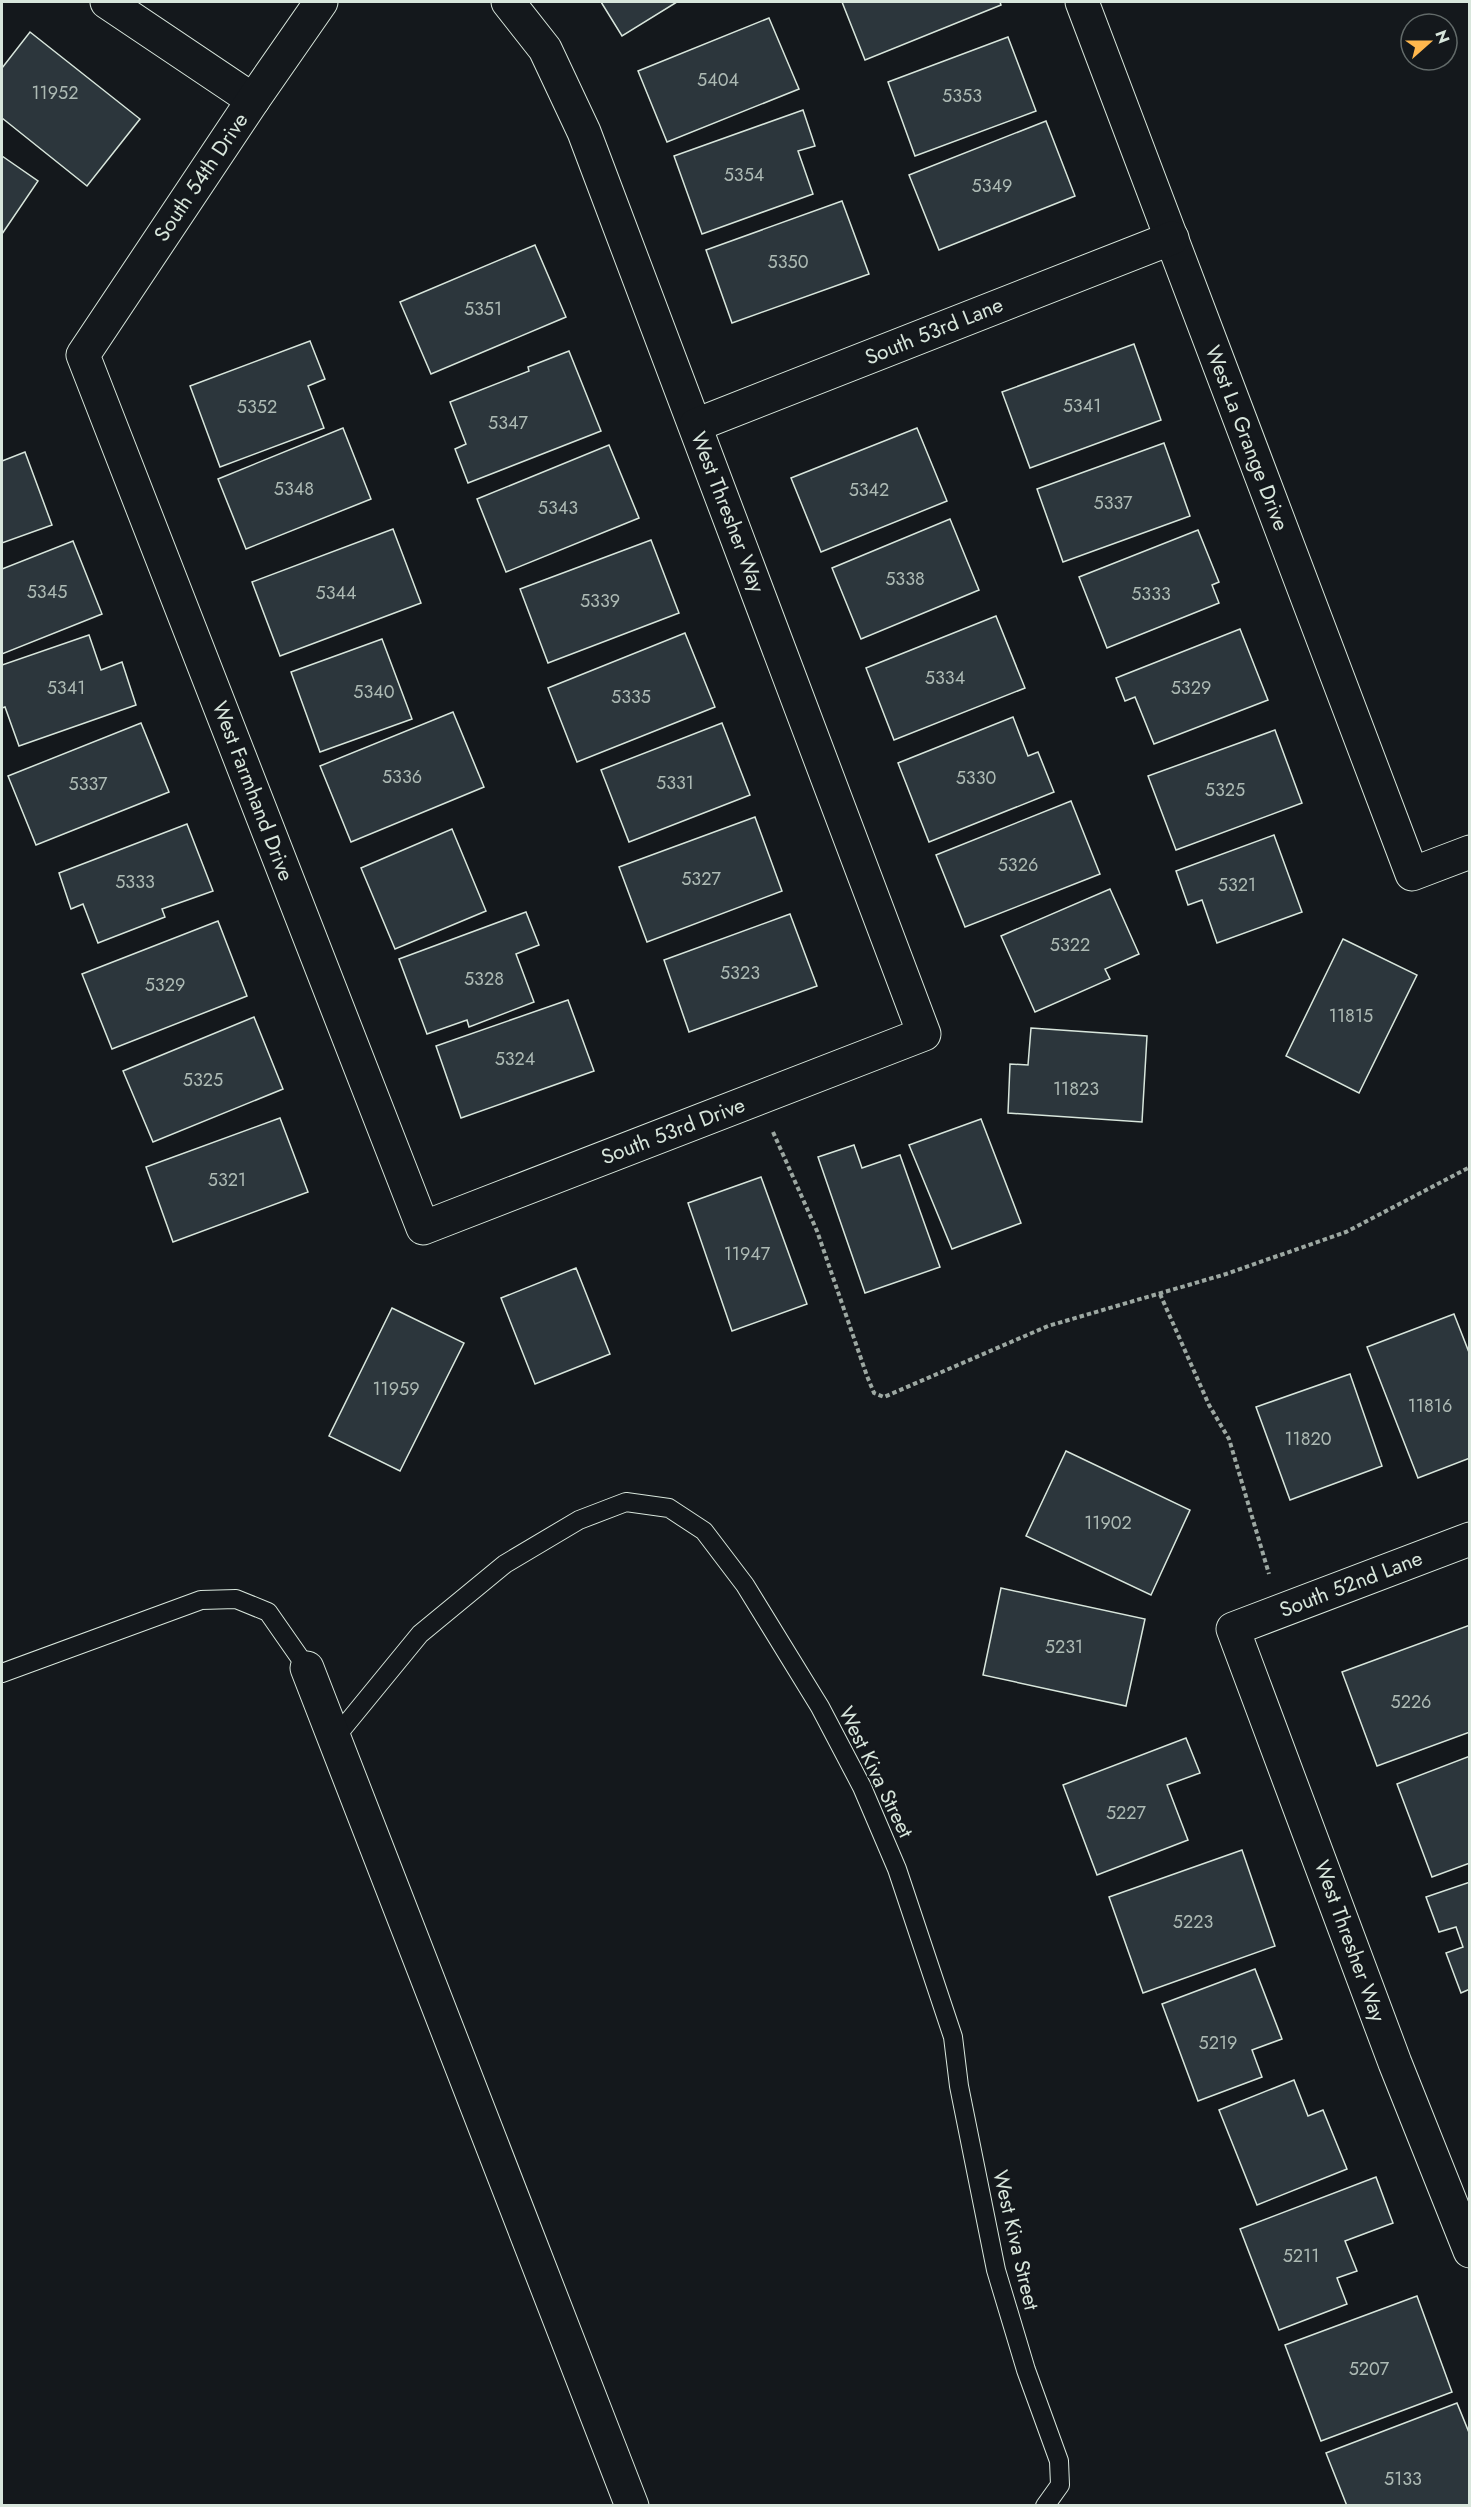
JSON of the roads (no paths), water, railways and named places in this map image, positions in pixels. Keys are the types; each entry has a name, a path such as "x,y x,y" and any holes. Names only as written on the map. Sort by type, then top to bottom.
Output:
{"street":[{"path":"107,2 253,100"},
{"name":"South 54th Drive","path":"83,355 321,2"},
{"name":"West Thresher Way","path":"508,2 545,49 584,132 924,1034"},
{"name":"West La Grange Drive","path":"1082,2 1412,874 1470,852"},
{"name":"South 53rd Lane","path":"696,425 1172,238"},
{"name":"West Farmhand Drive","path":"83,355 423,1228"},
{"name":"South 53rd Drive","path":"423,1228 924,1034"},
{"name":"South 52nd Lane","path":"1233,1629 1470,1539"},
{"name":"West Thresher Way","path":"1233,1629 1395,2063 1470,2252"},
{"path":"307,1668 632,2505"}],"lane":[{"name":"West Kiva Street","path":"334,1739 420,1634 505,1564 579,1520 626,1502 669,1508 704,1531 746,1585 820,1707 862,1787 897,1869 953,2037 959,2086 996,2270 1026,2370 1059,2461 1060,2485 1047,2505"},
{"path":"2,1673 201,1600 236,1599 268,1612 307,1668"}]}
